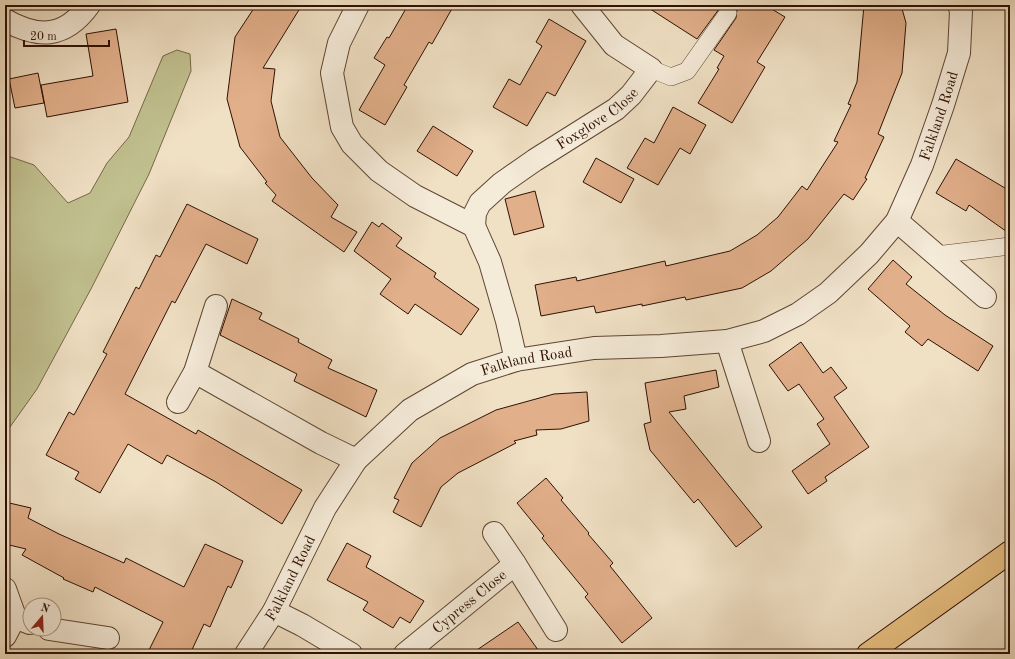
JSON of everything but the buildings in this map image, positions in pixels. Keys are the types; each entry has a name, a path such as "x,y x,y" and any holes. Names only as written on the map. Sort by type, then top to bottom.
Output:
{"highway":[{"path":"868,654 1010,552"}],"street":[{"path":"6,23 22,29 41,33 60,31 76,21 89,5"},
{"path":"358,5 339,43 332,73 342,127 352,144 379,171 415,196 474,226 490,262 507,321 516,360"},
{"name":"Foxglove Close","path":"474,226 475,213 480,202 535,160 616,109 631,95 651,69 614,45 582,5"},
{"name":"Falkland Road","path":"246,654 274,610 325,508 356,460 410,410 472,374 516,360 594,348 661,346 727,341 764,331 798,314 828,293 869,254 897,221 922,165 944,105 959,52 965,7"},
{"path":"897,221 985,297"},
{"path":"178,402 195,372 216,306"},
{"path":"727,341 759,441"},
{"path":"195,372 356,460"},
{"name":"Cypress Close","path":"494,533 556,630"},
{"name":"Cypress Close","path":"405,654 515,564"},
{"path":"5,589 17,625"},
{"path":"274,610 350,654"},
{"path":"62,631 108,638"}],"lane":[{"path":"651,69 671,78 687,72 728,13"},
{"path":"936,255 1010,246"}],"shaded area":[{"path":"177,50 190,54 191,71 149,174 92,287 37,389 5,434 5,155 34,165 68,203 90,193 107,163 129,137 163,56"}]}
